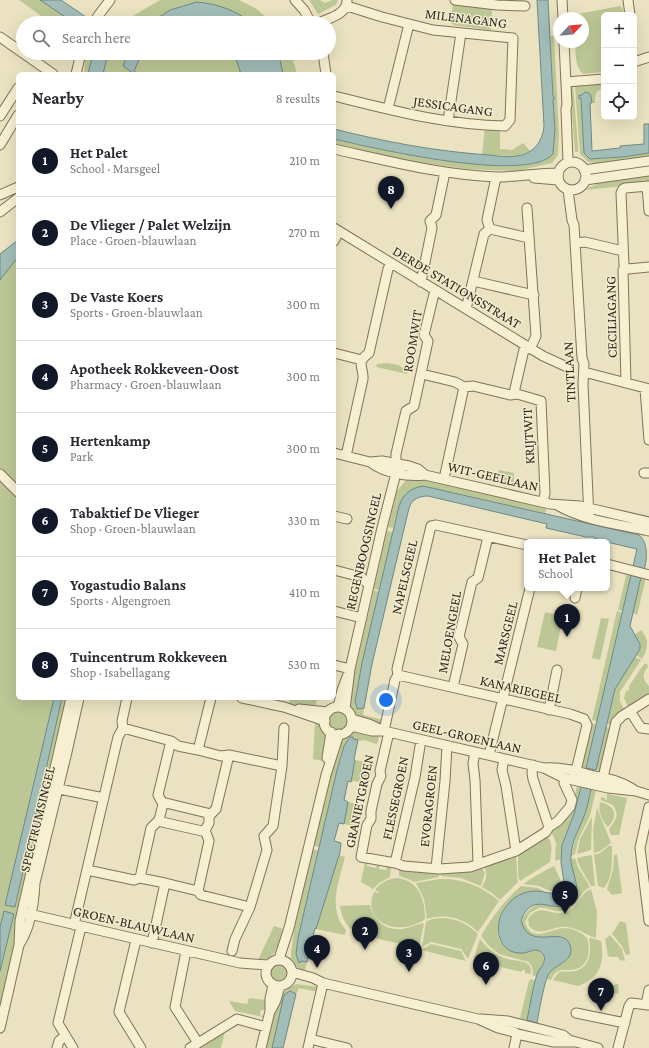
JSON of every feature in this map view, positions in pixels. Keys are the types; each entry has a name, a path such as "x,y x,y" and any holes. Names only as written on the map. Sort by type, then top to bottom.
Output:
{"street":[{"path":"295,0 307,16"},
{"path":"455,0 525,6"},
{"path":"562,0 563,12"},
{"path":"628,0 630,12"},
{"path":"98,16 108,1"},
{"path":"334,16 344,11 347,3"},
{"name":"MILENAGANG","path":"347,3 409,24 433,30 507,36 513,38"},
{"path":"388,110 409,24"},
{"path":"448,121 461,33"},
{"path":"0,37 16,48"},
{"name":"JESSICAGANG","path":"336,97 388,110 448,121 478,126 504,126 510,120 513,38"},
{"path":"564,48 571,162"},
{"path":"637,59 649,57"},
{"path":"33,60 50,72"},
{"path":"76,72 79,60"},
{"path":"324,60 326,72"},
{"path":"36,72 41,66"},
{"path":"566,82 601,79"},
{"path":"0,116 16,91"},
{"path":"0,145 16,118"},
{"path":"336,149 445,172 496,177 558,177"},
{"path":"584,170 649,161"},
{"path":"571,162 580,165 584,170 585,180 581,187 572,189 562,186 558,177 561,167 571,162"},
{"path":"585,180 649,171"},
{"path":"421,282 432,228 430,221 436,215 445,172"},
{"path":"490,229 487,220 496,177"},
{"path":"648,186 649,211"},
{"name":"CECILIAGANG","path":"626,383 623,270 625,267 622,191 625,188 648,186"},
{"path":"8,206 0,197 16,188"},
{"name":"TINTLAAN","path":"572,189 576,221 574,225 575,243 582,358 584,364 583,384 589,518"},
{"path":"0,212 16,200"},
{"name":"KRIJTWIT","path":"527,208 536,336 528,347 514,393 512,394 541,401 545,493 543,502"},
{"path":"490,229 529,238"},
{"path":"466,309 484,234 490,229"},
{"name":"DERDE STATIONSSTRAAT","path":"336,230 528,347 567,367"},
{"path":"575,243 585,242 624,251"},
{"path":"346,456 363,375 361,372 362,360 369,353 388,269 391,264"},
{"path":"625,267 628,269 649,268"},
{"path":"473,281 534,295"},
{"name":"ROOMWIT","path":"396,463 396,454 406,411 414,406 422,374 428,341 424,335 434,294 436,292"},
{"path":"336,354 362,360"},
{"path":"584,372 647,389 649,440"},
{"path":"422,374 454,382 464,387 473,386 512,394"},
{"path":"444,479 464,387"},
{"name":"WIT-GEELLAAN","path":"336,454 370,462 381,469 396,473 414,476 425,475 556,505 573,504 649,522"},
{"name":"WIT-GEELLAAN","path":"370,462 382,460 396,463 418,469 425,475"},
{"name":"REGENBOOGSINGEL","path":"342,708 382,528 396,473 396,463"},
{"path":"0,474 16,490"},
{"name":"WIT-GEELLAAN","path":"556,505 568,512 649,532"},
{"path":"336,517 347,520"},
{"name":"NAPELSGEEL","path":"386,731 395,680 398,675 397,669 431,526 436,524 524,544"},
{"name":"MELOENGEEL","path":"452,687 463,644 459,637 472,582 478,578 488,537"},
{"path":"610,565 647,574"},
{"path":"336,571 361,577 369,585"},
{"name":"MARSGEEL","path":"489,755 529,591"},
{"path":"575,598 576,591"},
{"path":"336,612 362,618"},
{"path":"336,666 350,669"},
{"path":"549,710 557,670"},
{"name":"KANARIEGEEL","path":"398,675 584,719 587,725 575,775"},
{"path":"602,782 616,722 622,716 649,699"},
{"name":"SPECTRUMSINGEL","path":"0,1028 19,945 19,936 26,913 54,788 71,700"},
{"name":"SPECTRUMSINGEL","path":"54,788 78,700"},
{"path":"73,1048 58,1023 87,870 118,737 123,728 122,721 127,700"},
{"path":"198,750 210,700"},
{"path":"251,700 286,708 325,721"},
{"path":"286,700 286,708"},
{"path":"286,708 328,712"},
{"path":"334,708 342,708 350,713 351,723 345,733 335,733 327,728 325,721 328,712 334,708"},
{"path":"630,711 641,728 649,729"},
{"name":"GEEL-GROENLAAN","path":"351,723 372,731 386,731 544,768 564,778 575,775 602,782 620,790 649,794"},
{"path":"123,728 171,741 178,746 221,756 229,755 282,766"},
{"path":"232,951 235,939 250,907 267,850 264,836 273,826 282,766 284,728"},
{"name":"GRANIETGROEN","path":"386,731 380,771 381,776 377,784 371,810 371,819 367,825 361,857 404,866 429,869 470,867 516,850 546,832 549,827 558,821 570,807 572,800 564,783"},
{"path":"282,960 289,941 289,928 335,733"},
{"name":"FLESSEGROEN","path":"395,863 422,740"},
{"path":"140,878 151,828 159,820 163,804 158,795 171,741"},
{"name":"EVORAGROEN","path":"436,868 447,746"},
{"path":"475,752 472,762 475,780 478,863"},
{"path":"198,890 209,841 206,830 209,816 216,809 229,755"},
{"path":"504,758 502,770 516,850"},
{"path":"533,766 533,779 549,827"},
{"path":"54,788 104,798"},
{"path":"163,804 166,803 207,813 209,816"},
{"path":"649,807 640,848 644,853 649,921"},
{"path":"159,820 202,831 206,830"},
{"path":"87,870 134,880 140,878 198,890 202,895 250,907"},
{"path":"152,943 166,883"},
{"name":"GROEN-BLAUWLAAN","path":"26,913 136,940 267,969"},
{"path":"136,940 119,1012 141,1048"},
{"path":"186,951 175,1007 194,1046 237,1019 266,1027"},
{"path":"282,960 290,965 291,976 286,984 277,985 266,978 267,969 272,961 282,960"},
{"path":"291,976 314,978 323,983 478,1019 508,1021 542,1039"},
{"path":"323,983 309,1044 347,1048"},
{"path":"261,1048 270,1011 276,1000 277,985"},
{"path":"618,1048 629,1006 631,1004 647,1005 649,990"},
{"path":"576,1012 624,1023"},
{"path":"478,1019 498,1028 517,1034 554,1042 576,1042 598,1048"},
{"path":"514,1048 517,1034"},
{"path":"57,1048 59,1041 65,1036"}],"green space":[{"path":"19,0 40,0 64,16 41,16"},
{"path":"160,0 239,0 255,8 265,16 133,16"},
{"path":"309,0 320,0 325,3 332,0 338,0 336,5 318,14"},
{"path":"453,4 492,9 491,30 453,25 450,23"},
{"path":"620,6 623,10 623,12 601,12 601,72 583,74 578,67 575,48 589,48 589,12"},
{"path":"550,36 553,36 553,48 555,48 559,135 558,155 552,163 516,171 466,169 404,160 336,144 336,139 422,157 494,166 534,163 545,160 553,154 555,129 553,99 555,98 553,96"},
{"path":"85,60 293,60 296,72 84,72"},
{"path":"601,84 601,89 596,93 595,103 592,103 591,96 582,95 581,98 584,153 590,159 623,157 649,153 649,159 617,164 588,162 580,154 575,86"},
{"path":"573,85 578,152 575,152 570,86"},
{"path":"485,128 500,130 500,149 512,150 523,143 530,151 517,156 482,155"},
{"path":"649,174 649,183 586,190 596,185 595,181"},
{"path":"16,242 16,700 68,700 19,908 17,908 15,944 0,1007 0,254"},
{"path":"387,363 398,365 408,371 407,374 376,367 377,364"},
{"path":"499,470 514,473 514,484 496,480"},
{"path":"407,479 424,479 547,509 545,513 423,486 416,488 405,496 399,507 393,528 388,527 397,491"},
{"path":"387,531 393,532 379,590 374,589"},
{"path":"631,574 623,611 618,610 626,576"},
{"path":"641,577 645,579 645,582 637,615 633,613"},
{"path":"374,590 379,592 362,663 355,702 360,707 364,708 363,715 383,720 380,725 360,718 354,712 350,702 354,676"},
{"path":"617,611 622,613 597,721 592,720"},
{"path":"545,612 563,616 556,651 537,647"},
{"path":"601,618 609,619 600,660 592,658"},
{"path":"641,630 647,640 646,651 642,659 636,655 640,645 634,635"},
{"path":"635,657 641,660 620,692 620,701 624,709 615,716 611,725 607,724 615,689"},
{"path":"644,664 647,664 648,667 645,672 644,679 649,686 649,694 628,707 624,698 626,691 629,690 629,686"},
{"path":"290,700 317,700 315,708 289,704"},
{"path":"338,710 345,713 348,720 345,727 338,730 331,727 328,720 331,713"},
{"path":"315,722 320,725 325,734 323,761 313,759"},
{"path":"592,723 596,725 586,768 581,767 590,724"},
{"path":"606,727 611,728 601,771 596,770"},
{"path":"355,732 377,735 379,737 377,744 363,740 350,739 344,746 319,847 314,846 330,779 342,739"},
{"path":"355,760 373,764 368,786 364,785 364,783 351,782"},
{"path":"577,786 581,787 574,814 562,845 561,859 555,861 556,843 551,831 572,806"},
{"path":"591,789 596,790 590,816 579,838 575,854 571,856 575,839 587,806"},
{"path":"607,794 627,798 619,835 611,835 609,830 617,816 613,805 601,800 601,797 607,800"},
{"path":"348,802 363,805 358,827 344,824"},
{"path":"601,802 610,806 614,812 613,819 608,827 602,819 600,812 599,808"},
{"path":"597,808 611,843 600,851 594,853 593,830"},
{"path":"592,817 591,850 577,854 580,839"},
{"path":"547,836 551,842 550,862 520,881 518,876 518,854"},
{"path":"609,846 612,846 611,868 609,879 604,888 598,886 594,855 600,853"},
{"path":"313,849 318,851 298,938 296,954 298,960 307,962 305,971 298,968 291,958 291,953 294,930"},
{"path":"515,854 518,882 500,900 482,887 486,879 486,871 483,866"},
{"path":"617,854 622,893 612,895 607,889 613,870 614,855"},
{"path":"339,855 345,857 336,895 336,904 340,922 346,930 345,935 316,929"},
{"path":"591,855 595,886 591,886 579,865 577,858"},
{"path":"575,858 578,867 590,887 571,908 558,911 539,908 530,913 525,922 528,929 536,934 567,928 577,931 587,938 589,948 587,958 582,966 578,969 562,970 554,974 551,980 547,979 549,974 564,962 569,955 570,949 568,942 558,937 552,936 540,938 529,935 524,930 521,921 529,910 539,904 548,904 556,908 560,908 567,906 573,901 577,890 571,860"},
{"path":"365,862 367,862 367,866 376,868 377,865 380,865 379,869 386,870 387,865 391,866 390,877 379,883 373,889 361,882"},
{"path":"554,866 561,881 561,886 557,890 550,891 539,886 523,884 537,875"},
{"path":"481,867 485,873 481,886 461,878 441,876 441,872"},
{"path":"399,868 439,873 439,877 414,882 399,876"},
{"path":"399,878 412,884 420,893 424,906 425,919 410,926 394,927 380,921 372,909 371,901 374,892 379,893 375,890 377,887 389,880"},
{"path":"440,879 456,880 471,884 486,891 499,901 478,932 467,923 454,918 434,917 427,919 424,899 416,883"},
{"path":"521,886 538,888 547,893 530,892 514,898 503,910 499,918 498,934 500,941 509,950 520,953 533,950 543,953 544,962 537,977 533,976 532,967 529,962 499,954 489,946 481,936 509,897"},
{"path":"591,889 597,912 596,938 567,927 542,932 533,930 529,926 528,919 538,911 542,910 563,913 569,911 575,906 584,893"},
{"path":"370,905 377,920 391,928 402,929 424,923 419,948 373,937 350,928 343,918 340,906"},
{"path":"441,918 461,922 478,934 468,959 461,949 431,942 422,947 426,922 432,919"},
{"path":"620,921 626,923 630,954 626,955 622,946 612,934"},
{"path":"274,926 283,929 276,950 269,957 258,960"},
{"path":"610,935 622,949 625,961 620,960 618,957 608,956 605,939"},
{"path":"591,938 601,941 601,963 596,974 585,983 578,986 553,980 559,972 575,971 587,963 590,954 589,939"},
{"path":"480,939 496,954 508,959 527,963 531,969 531,974 525,973 525,970 522,970 522,972 487,964 488,961 475,961 474,957"},
{"path":"431,944 461,951 466,961 421,950"},
{"path":"279,961 287,964 290,972 287,980 279,983 271,980 268,972 271,964"},
{"path":"531,979 536,981 527,1020 520,1018 529,981"},
{"path":"594,982 603,986 618,984 619,994 588,986"},
{"path":"296,984 319,987 318,992 299,988 296,994 293,993 284,995 272,1048 266,1048 273,1018 282,993"},
{"path":"249,998 265,1000 265,1010 261,1010 260,1015 263,1017 235,1011 229,1001 247,1004"},
{"path":"225,1031 221,1048 198,1048"}],"water":[{"path":"40,0 61,0 85,16 64,16"},
{"path":"537,0 548,0 553,96 555,98 553,99 555,129 553,154 538,162 513,166 483,165 414,156 336,139 336,129 372,138 448,151 513,157 531,151 537,145 544,126"},
{"path":"197,2 226,8 241,16 161,16 170,10"},
{"path":"92,60 106,60 103,72 88,72"},
{"path":"125,60 139,60 134,71 135,72 131,72 123,66"},
{"path":"236,60 280,60 283,72 240,72"},
{"path":"585,92 590,94 592,103 590,103 592,151 620,148 620,146 644,144 644,124 649,124 649,153 623,157 590,159 584,153 581,98 579,98 579,95 582,95"},
{"path":"16,242 16,260 0,280 0,254"},
{"path":"423,486 639,535 642,538 646,548 646,560 630,626 640,644 640,649 615,689 596,770 586,768 637,549 610,543 610,539 596,539 593,537 586,537 546,528 547,524 428,496 419,497 414,500 409,508 372,664 364,708 357,709 355,702 362,663 399,506 405,495 415,488"},
{"path":"54,700 62,700 15,907 5,905"},
{"path":"350,737 358,740 351,782 348,781 344,800 348,802 344,824 339,823 334,841 341,843 340,852 316,929 315,928 307,962 301,961 300,963 298,962 296,954 298,938 337,770 344,746"},
{"path":"581,787 591,789 586,812 575,837 571,852 571,862 577,891 576,896 567,906 560,907 539,904 532,906 526,910 521,920 525,930 531,935 538,937 560,937 566,939 570,945 571,951 567,959 551,971 546,979 537,1023 527,1020 535,983 538,972 544,962 544,956 541,952 536,950 521,953 513,952 505,947 500,938 498,928 500,916 511,901 519,895 532,891 556,893 562,889 564,882 561,863 562,845 574,814"},
{"path":"4,911 14,914 0,971 0,927"},
{"path":"290,991 296,994 283,1048 272,1048 284,995"}],"place":[{"name":"Tuincentrum Rokkeveen","path":"391,209"},
{"name":"Het Palet","path":"567,637"},
{"name":"Hertenkamp","path":"565,914"},
{"name":"De Vlieger / Palet Welzijn","path":"365,950"},
{"name":"Apotheek Rokkeveen-Oost","path":"317,968"},
{"name":"De Vaste Koers","path":"409,972"},
{"name":"Tabaktief De Vlieger","path":"486,985"},
{"name":"Yogastudio Balans","path":"601,1011"}]}
